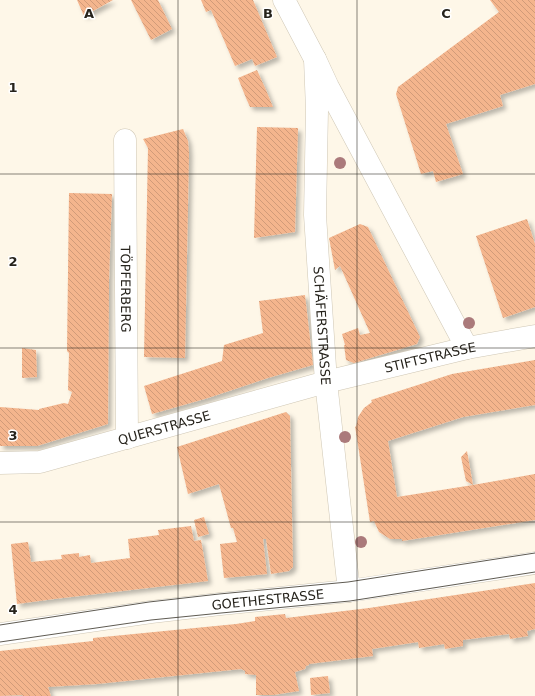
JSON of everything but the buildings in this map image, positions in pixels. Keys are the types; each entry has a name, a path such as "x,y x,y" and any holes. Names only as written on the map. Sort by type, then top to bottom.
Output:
{"street":[{"name":"SCHÄFERSTRASSE","path":"284,0 328,87 467,348"},
{"name":"SCHÄFERSTRASSE","path":"315,59 317,110 315,215 326,382 349,591"},
{"name":"TÖPFERBERG","path":"125,140 127,438"},
{"name":"STIFTSTRASSE","path":"326,382 467,348 535,336"},
{"name":"QUERSTRASSE","path":"0,464 40,462 326,382"},
{"name":"GOETHESTRASSE","path":"0,634 151,612 349,591 535,563"}],"tram line":[{"path":"0,625 149,602 348,582 535,553"},
{"path":"0,642 151,620 350,601 535,572"}]}
